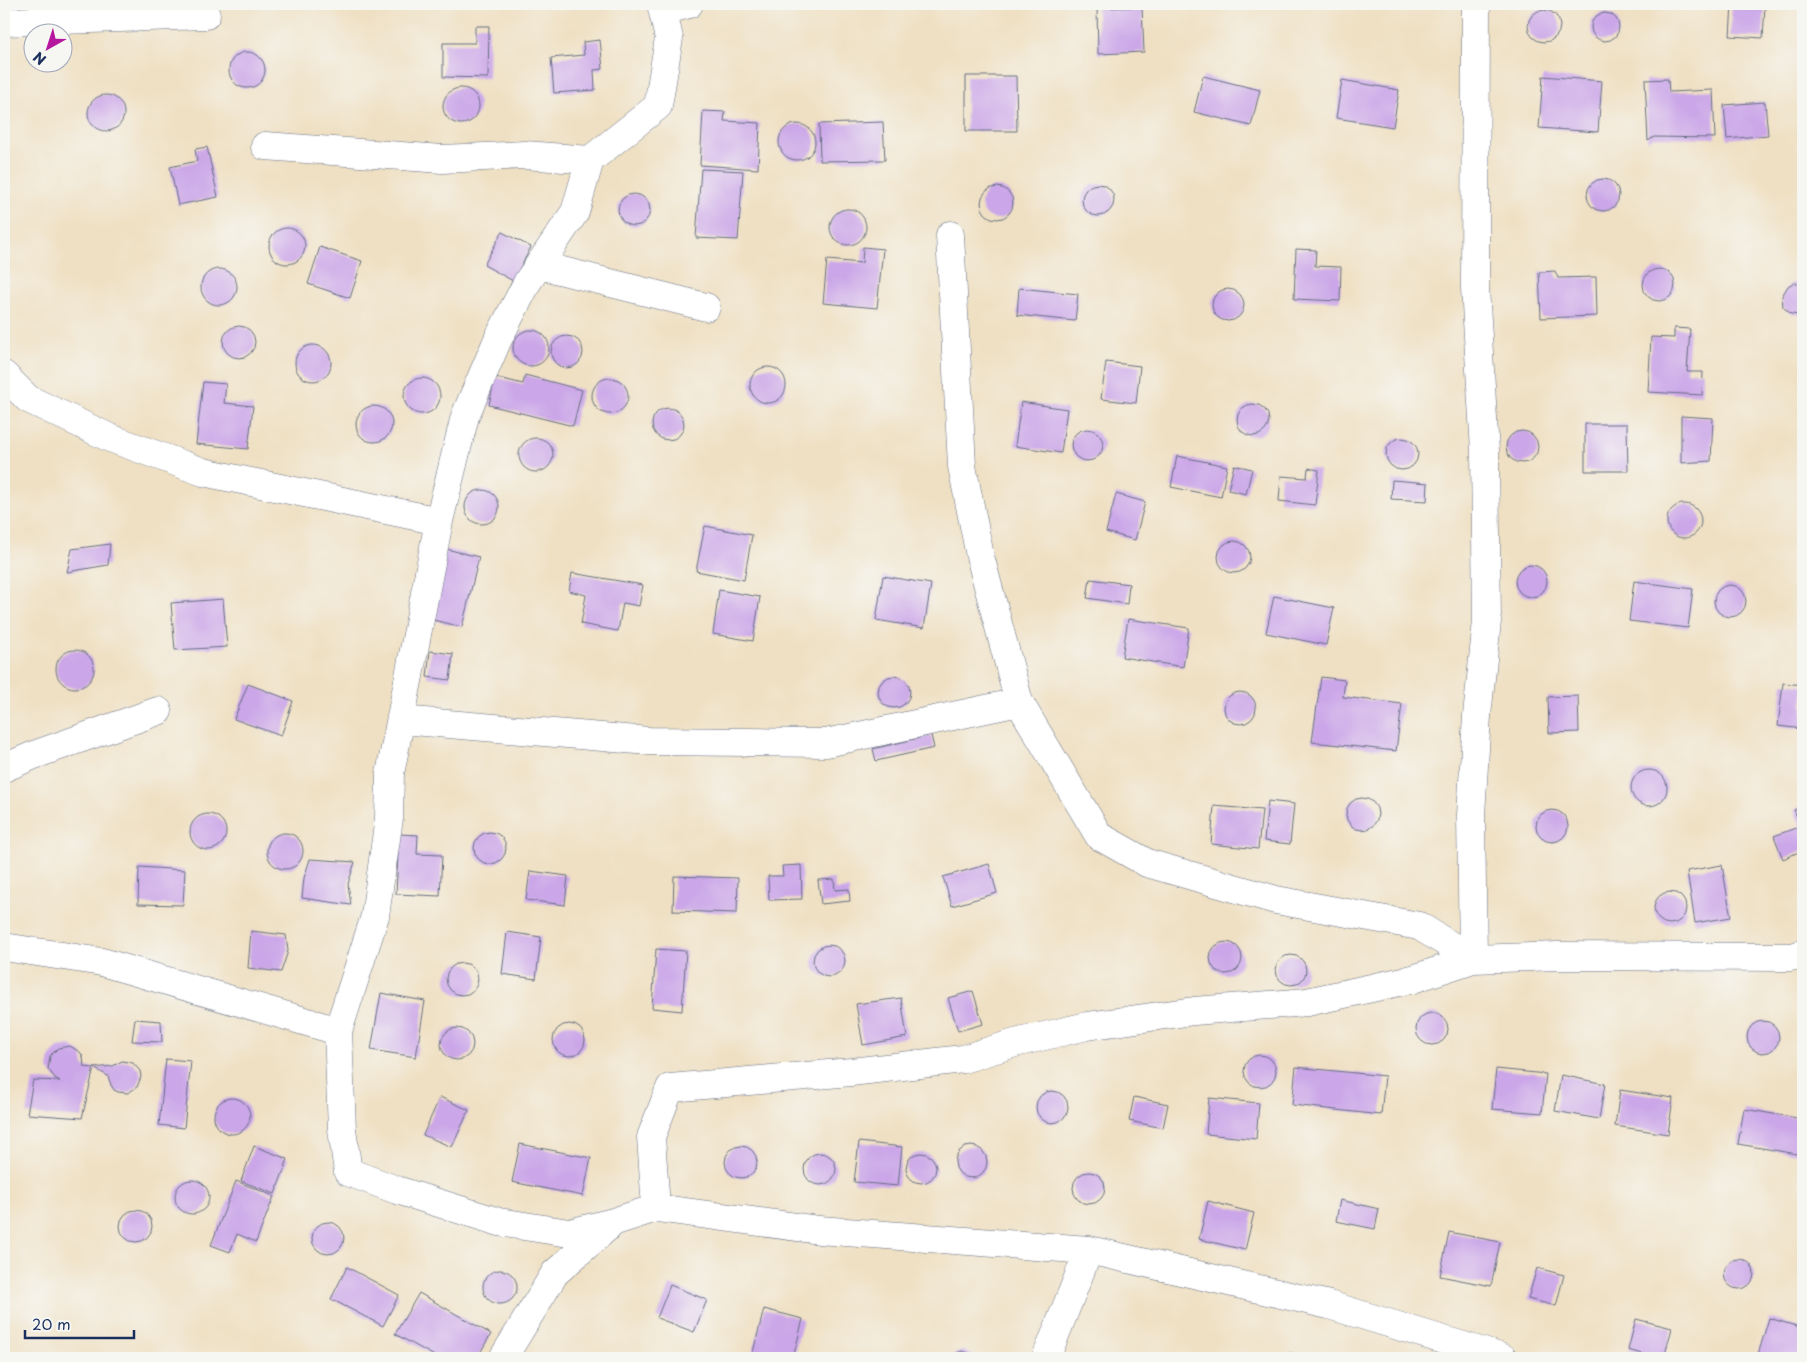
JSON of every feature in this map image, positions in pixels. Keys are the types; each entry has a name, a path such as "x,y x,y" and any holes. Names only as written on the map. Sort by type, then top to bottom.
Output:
{"street":[{"path":"689,4 662,7 669,38 658,106 590,160 575,212 528,281 498,338 464,416 439,521 390,774 389,818 375,916 338,1031 342,1128 348,1172 396,1190 499,1222 569,1233 613,1222 656,1208 819,1230 1089,1250 1329,1305 1503,1358"},
{"path":"1473,958 1471,815 1477,716 1487,621 1485,451 1475,288 1476,4"},
{"path":"4,22 206,14"},
{"path":"265,146 442,159 525,155 590,160"},
{"path":"950,235 962,466 980,556 1019,702 1098,836 1147,863 1276,900 1419,926 1473,958"},
{"path":"539,265 706,307"},
{"path":"4,375 28,400 110,438 203,472 439,521"},
{"path":"401,720 649,741 826,743 1019,702"},
{"path":"4,768 34,755 158,711"},
{"path":"4,946 102,962 338,1031"},
{"path":"656,1208 651,1137 670,1088 852,1072 964,1059 1015,1043 1087,1026 1194,1011 1308,1002 1413,979 1473,958 1557,956 1791,957 1803,954"},
{"path":"503,1358 555,1273 613,1222"},
{"path":"1046,1358 1089,1250"}],"building":[{"path":"566,4 587,4 587,5 567,9"},
{"path":"1732,4 1765,6 1763,38 1730,36"},
{"path":"1142,7 1144,52 1098,54 1097,8"},
{"path":"1544,10 1550,11 1555,15 1559,20 1559,32 1555,37 1550,41 1544,42 1538,41 1533,37 1529,32 1528,26 1529,20 1533,15 1538,11"},
{"path":"1605,13 1615,17 1619,27 1615,37 1605,41 1595,37 1591,27 1595,17"},
{"path":"475,26 489,26 488,78 443,77 443,43 475,43"},
{"path":"600,40 603,69 594,70 595,90 554,93 551,58 584,55 583,42"},
{"path":"247,52 254,53 260,57 264,63 264,77 260,83 254,87 247,88 240,87 234,83 230,77 229,70 230,63 234,57 240,53"},
{"path":"966,76 1016,76 1017,131 966,131"},
{"path":"1203,76 1260,90 1251,126 1194,112"},
{"path":"1543,76 1602,81 1598,132 1539,128"},
{"path":"1668,79 1669,92 1713,90 1715,138 1654,137 1648,141 1645,80"},
{"path":"1342,80 1399,90 1393,127 1336,118"},
{"path":"461,88 468,89 474,93 478,99 478,113 474,119 468,123 461,124 454,123 448,119 444,113 443,106 444,99 448,93 454,89"},
{"path":"106,95 113,96 119,100 123,106 123,120 119,126 113,130 106,131 99,130 93,126 89,120 88,113 89,106 93,100 99,96"},
{"path":"1765,102 1768,135 1727,139 1724,105"},
{"path":"703,111 725,112 724,121 760,123 758,169 700,165"},
{"path":"883,122 885,160 820,161 819,124"},
{"path":"797,124 804,125 810,129 814,135 814,149 810,155 804,159 797,160 790,159 784,155 780,149 779,142 780,135 784,129 790,125"},
{"path":"207,147 218,197 178,205 170,167 197,161 195,149"},
{"path":"701,169 743,171 738,240 696,238"},
{"path":"1603,179 1609,180 1614,184 1618,189 1618,201 1614,206 1609,210 1603,211 1597,210 1592,206 1588,201 1587,195 1588,189 1592,184 1597,180"},
{"path":"1098,184 1104,185 1109,189 1113,194 1113,206 1109,211 1104,215 1098,216 1092,215 1087,211 1083,206 1082,200 1083,194 1087,189 1092,185"},
{"path":"997,187 1003,188 1008,192 1012,197 1012,209 1008,214 1003,218 997,219 991,218 986,214 982,209 981,203 982,197 986,192 991,188"},
{"path":"634,194 646,198 650,210 646,222 634,226 622,222 618,210 622,198"},
{"path":"848,209 860,215 866,227 860,239 848,245 836,239 830,227 836,215"},
{"path":"287,228 294,229 300,233 304,239 304,253 300,259 294,263 287,264 280,263 274,259 270,253 269,246 270,239 274,233 280,229"},
{"path":"502,232 531,247 513,281 484,265"},
{"path":"320,247 362,261 350,298 308,284"},
{"path":"863,247 883,249 877,308 823,303 827,260 862,263"},
{"path":"1296,249 1316,250 1315,266 1341,267 1340,301 1294,299"},
{"path":"219,269 226,270 232,274 236,280 236,294 232,300 226,304 219,305 212,304 206,300 202,294 201,287 202,280 206,274 212,270"},
{"path":"1659,269 1665,270 1670,274 1674,279 1674,291 1670,296 1665,300 1659,301 1653,300 1648,296 1644,291 1643,285 1644,279 1648,274 1653,270"},
{"path":"1555,271 1558,278 1596,277 1597,316 1541,318 1539,272"},
{"path":"1793,283 1803,284 1803,314 1801,315 1791,314 1783,307 1782,296 1788,286"},
{"path":"1019,288 1078,294 1075,321 1017,315"},
{"path":"1228,289 1234,290 1239,294 1243,299 1243,311 1239,316 1234,320 1228,321 1222,320 1217,316 1213,311 1212,305 1213,299 1217,294 1222,290"},
{"path":"239,326 250,331 255,342 250,353 239,358 228,353 223,342 228,331"},
{"path":"1674,328 1690,329 1687,372 1703,372 1702,395 1648,392 1651,337 1674,338"},
{"path":"531,330 538,331 544,335 548,341 548,355 544,361 538,365 531,366 524,365 518,361 514,355 513,348 514,341 518,335 524,331"},
{"path":"567,336 578,341 583,352 578,363 567,368 556,363 551,352 556,341"},
{"path":"313,345 320,346 326,350 330,356 330,370 326,376 320,380 313,381 306,380 300,376 296,370 295,363 296,356 300,350 306,346"},
{"path":"1106,362 1140,366 1136,403 1101,399"},
{"path":"768,367 775,368 781,372 785,378 785,392 781,398 775,402 768,403 761,402 755,398 751,392 750,385 751,378 755,372 761,368"},
{"path":"525,375 582,390 573,426 489,405 495,377 523,384"},
{"path":"422,378 429,379 435,383 439,389 439,403 435,409 429,413 422,414 415,413 409,409 405,403 404,396 405,389 409,383 415,379"},
{"path":"610,378 617,379 623,383 627,389 627,403 623,409 617,413 610,414 603,413 597,409 593,403 592,396 593,389 597,383 603,379"},
{"path":"203,382 226,384 224,403 253,406 248,449 196,444"},
{"path":"1021,402 1067,409 1061,453 1015,446"},
{"path":"1253,404 1259,405 1264,409 1268,414 1268,426 1264,431 1259,435 1253,436 1247,435 1242,431 1238,426 1237,420 1238,414 1242,409 1247,405"},
{"path":"374,406 381,407 387,411 391,417 391,431 387,437 381,441 374,442 367,441 361,437 357,431 356,424 357,417 361,411 367,407"},
{"path":"668,408 674,409 679,413 683,418 683,430 679,435 674,439 668,440 662,439 657,435 653,430 652,424 653,418 657,413 662,409"},
{"path":"1681,416 1713,418 1711,461 1681,463"},
{"path":"1585,424 1627,424 1628,471 1585,471"},
{"path":"1087,429 1093,430 1098,434 1102,439 1102,451 1098,456 1093,460 1087,461 1081,460 1076,456 1072,451 1071,445 1072,439 1076,434 1081,430"},
{"path":"1522,431 1528,432 1533,436 1537,441 1537,453 1533,458 1528,462 1522,463 1516,462 1511,458 1507,453 1506,447 1507,441 1511,436 1516,432"},
{"path":"536,438 543,439 548,443 552,448 552,462 548,467 543,471 536,472 529,471 524,467 520,462 519,455 520,448 524,443 529,439"},
{"path":"1402,438 1408,439 1413,443 1417,448 1417,460 1413,465 1408,469 1402,470 1396,469 1391,465 1387,460 1386,454 1387,448 1391,443 1396,439"},
{"path":"1177,456 1227,466 1221,497 1171,487"},
{"path":"1234,465 1252,469 1246,494 1228,490"},
{"path":"1308,468 1319,470 1315,505 1279,501 1281,476 1307,478"},
{"path":"1392,480 1428,483 1427,501 1391,499"},
{"path":"482,490 489,491 494,495 498,500 498,514 494,519 489,523 482,524 475,523 470,519 466,514 465,507 466,500 470,495 475,491"},
{"path":"1116,494 1145,502 1135,540 1106,532"},
{"path":"1684,504 1696,509 1701,521 1696,533 1684,538 1672,533 1667,521 1672,509"},
{"path":"705,526 752,535 744,580 696,571"},
{"path":"1234,541 1240,542 1245,546 1249,551 1249,563 1245,568 1240,572 1234,573 1228,572 1223,568 1219,563 1218,557 1219,551 1223,546 1228,542"},
{"path":"110,544 108,565 67,572 72,549"},
{"path":"446,549 479,557 462,627 429,619"},
{"path":"1531,565 1537,566 1542,570 1546,575 1546,587 1542,592 1537,596 1531,597 1525,596 1520,592 1516,587 1515,581 1516,575 1520,570 1525,566"},
{"path":"572,573 643,585 639,606 623,603 618,631 581,624 586,595 569,591"},
{"path":"883,576 931,584 924,628 876,620"},
{"path":"1090,579 1129,584 1127,604 1087,598"},
{"path":"1634,581 1693,589 1688,628 1629,621"},
{"path":"1730,585 1736,586 1741,590 1745,595 1745,607 1741,612 1736,616 1730,617 1724,616 1719,612 1715,607 1714,601 1715,595 1719,590 1724,586"},
{"path":"719,590 760,597 753,641 713,634"},
{"path":"1274,596 1334,608 1326,645 1266,633"},
{"path":"223,599 227,647 175,650 171,603"},
{"path":"1128,619 1189,628 1183,667 1122,657"},
{"path":"75,650 88,656 94,669 88,682 75,688 62,682 56,669 62,656"},
{"path":"430,651 453,654 450,680 427,677"},
{"path":"894,676 900,677 905,681 909,686 909,698 905,703 900,707 894,708 888,707 883,703 879,698 878,692 879,686 883,681 888,677"},
{"path":"1321,677 1345,680 1343,697 1402,704 1396,751 1312,742"},
{"path":"1783,683 1803,685 1803,729 1778,726"},
{"path":"248,684 293,701 281,736 234,719"},
{"path":"1240,692 1246,693 1251,697 1255,702 1255,714 1251,719 1246,723 1240,724 1234,723 1229,719 1225,714 1224,708 1225,702 1229,697 1234,693"},
{"path":"1578,696 1579,732 1549,733 1548,697"},
{"path":"931,735 934,748 876,761 873,749"},
{"path":"1649,770 1661,776 1667,788 1661,800 1649,806 1637,800 1631,788 1637,776"},
{"path":"1362,798 1368,799 1373,803 1377,808 1377,820 1373,825 1368,829 1362,830 1356,829 1351,825 1347,820 1346,814 1347,808 1351,803 1356,799"},
{"path":"1268,801 1294,804 1290,844 1264,841"},
{"path":"1214,806 1262,810 1258,849 1211,844"},
{"path":"1803,806 1803,850 1783,859 1774,836 1801,826 1794,810"},
{"path":"1552,810 1558,811 1563,815 1567,820 1567,832 1563,837 1558,841 1552,842 1546,841 1541,837 1537,832 1536,826 1537,820 1541,815 1546,811"},
{"path":"208,814 215,815 221,819 225,825 225,839 221,845 215,849 208,850 201,849 195,845 191,839 190,832 191,825 195,819 201,815"},
{"path":"490,832 496,833 501,837 505,842 505,854 501,859 496,863 490,864 484,863 479,859 475,854 474,848 475,842 479,837 484,833"},
{"path":"285,833 292,834 298,838 302,844 302,858 298,864 292,868 285,869 278,868 272,864 268,858 267,851 268,844 272,838 278,834"},
{"path":"399,834 418,835 417,854 442,855 440,896 396,894"},
{"path":"310,859 355,862 348,884 351,905 302,898 304,878"},
{"path":"989,864 997,893 952,906 943,877"},
{"path":"801,865 802,899 769,900 768,876 783,876 782,866"},
{"path":"1722,865 1731,917 1695,923 1687,871"},
{"path":"139,867 185,870 183,905 138,904"},
{"path":"530,871 568,876 565,905 526,900"},
{"path":"674,876 738,878 737,913 673,911"},
{"path":"834,879 835,890 849,889 850,901 821,904 818,880"},
{"path":"1670,892 1676,893 1681,897 1685,902 1685,914 1681,919 1676,923 1670,924 1664,923 1659,919 1655,914 1654,908 1655,902 1659,897 1664,893"},
{"path":"251,931 286,935 288,951 281,972 248,968"},
{"path":"507,932 541,937 536,979 502,974"},
{"path":"1226,942 1232,943 1237,947 1241,952 1241,964 1237,969 1232,973 1226,974 1220,973 1215,969 1211,964 1210,958 1211,952 1215,947 1220,943"},
{"path":"829,945 835,946 840,950 844,955 844,967 840,972 835,976 829,977 823,976 818,972 814,967 813,961 814,955 818,950 823,946"},
{"path":"656,949 686,951 682,1011 652,1008"},
{"path":"1291,955 1302,959 1306,970 1302,981 1291,985 1280,981 1276,970 1280,959"},
{"path":"462,963 468,964 473,968 477,973 477,985 473,990 468,994 462,995 456,994 451,990 447,985 446,979 447,973 451,968 456,964"},
{"path":"973,991 983,1024 958,1031 948,998"},
{"path":"381,993 425,1001 416,1057 371,1050"},
{"path":"901,998 907,1037 863,1045 856,1004"},
{"path":"1432,1013 1438,1014 1443,1018 1447,1023 1447,1035 1443,1040 1438,1044 1432,1045 1426,1044 1421,1040 1417,1035 1416,1029 1417,1023 1421,1018 1426,1014"},
{"path":"135,1019 161,1021 162,1042 132,1041"},
{"path":"1763,1021 1769,1022 1774,1026 1778,1031 1778,1043 1774,1048 1769,1052 1763,1053 1757,1052 1752,1048 1748,1043 1747,1037 1748,1031 1752,1026 1757,1022"},
{"path":"569,1024 575,1025 580,1029 584,1034 584,1046 580,1051 575,1055 569,1056 563,1055 558,1051 554,1046 553,1040 554,1034 558,1029 563,1025"},
{"path":"457,1028 463,1029 468,1033 472,1038 472,1050 468,1055 463,1059 457,1060 451,1059 446,1055 442,1050 441,1044 442,1038 446,1033 451,1029"},
{"path":"70,1046 80,1052 83,1057 84,1067 94,1068 82,1118 27,1114 33,1080 60,1081 48,1069 50,1056 58,1048"},
{"path":"1260,1055 1266,1056 1271,1060 1275,1065 1275,1077 1271,1082 1266,1086 1260,1087 1254,1086 1249,1082 1245,1077 1244,1071 1245,1065 1249,1060 1254,1056"},
{"path":"166,1059 191,1061 184,1128 159,1125"},
{"path":"122,1061 133,1063 140,1071 141,1077 137,1087 128,1093 114,1090 108,1076 94,1068 113,1066"},
{"path":"1296,1067 1385,1076 1381,1115 1292,1105"},
{"path":"1496,1069 1546,1074 1542,1113 1492,1109"},
{"path":"1561,1075 1605,1084 1599,1119 1555,1111"},
{"path":"1620,1090 1673,1098 1668,1134 1615,1126"},
{"path":"1052,1091 1058,1092 1063,1096 1067,1101 1067,1113 1063,1118 1058,1122 1052,1123 1046,1122 1041,1118 1037,1113 1036,1107 1037,1101 1041,1096 1046,1092"},
{"path":"440,1097 469,1110 452,1147 423,1135"},
{"path":"1134,1097 1168,1104 1163,1128 1129,1121"},
{"path":"232,1098 239,1099 245,1103 249,1109 249,1123 245,1129 239,1133 232,1134 225,1133 219,1129 215,1123 214,1116 215,1109 219,1103 225,1099"},
{"path":"1209,1098 1259,1103 1256,1139 1206,1134"},
{"path":"1744,1109 1803,1119 1803,1155 1738,1144"},
{"path":"859,1142 902,1147 898,1186 854,1182"},
{"path":"520,1144 591,1158 583,1196 512,1182"},
{"path":"254,1146 288,1159 275,1194 241,1181"},
{"path":"741,1146 747,1147 752,1151 756,1156 756,1168 752,1173 747,1177 741,1178 735,1177 730,1173 726,1168 725,1162 726,1156 730,1151 735,1147"},
{"path":"971,1146 977,1147 982,1151 986,1156 986,1168 982,1173 977,1177 971,1178 965,1177 960,1173 956,1168 955,1162 956,1156 960,1151 965,1147"},
{"path":"820,1153 826,1154 831,1158 835,1163 835,1175 831,1180 826,1184 820,1185 814,1184 809,1180 805,1175 804,1169 805,1163 809,1158 814,1154"},
{"path":"921,1153 932,1157 936,1168 932,1179 921,1183 910,1179 906,1168 910,1157"},
{"path":"1089,1172 1095,1173 1100,1177 1104,1182 1104,1194 1100,1199 1095,1203 1089,1204 1083,1203 1078,1199 1074,1194 1073,1188 1074,1182 1078,1177 1083,1173"},
{"path":"192,1180 204,1185 209,1197 204,1209 192,1214 180,1209 175,1197 180,1185"},
{"path":"236,1181 274,1196 256,1242 237,1234 230,1252 211,1245"},
{"path":"1340,1200 1379,1209 1375,1229 1336,1221"},
{"path":"1208,1201 1254,1213 1245,1250 1199,1239"},
{"path":"136,1210 148,1214 152,1226 148,1238 136,1242 124,1238 120,1226 124,1214"},
{"path":"328,1222 334,1223 339,1227 343,1232 343,1244 339,1249 334,1253 328,1254 322,1253 317,1249 313,1244 312,1238 313,1232 317,1227 322,1223"},
{"path":"1449,1232 1500,1242 1491,1286 1440,1276"},
{"path":"1739,1259 1750,1263 1754,1274 1750,1285 1739,1289 1728,1285 1724,1274 1728,1263"},
{"path":"347,1267 399,1295 383,1326 331,1299"},
{"path":"1537,1268 1564,1275 1556,1306 1528,1299"},
{"path":"500,1270 512,1275 517,1287 512,1299 500,1304 488,1299 483,1287 488,1275"},
{"path":"670,1285 707,1300 694,1332 657,1318"},
{"path":"419,1293 491,1334 477,1358 438,1358 395,1334"},
{"path":"764,1309 803,1319 793,1358 760,1358 752,1356"},
{"path":"1769,1318 1803,1328 1803,1358 1757,1358"},
{"path":"1636,1319 1672,1328 1664,1358 1656,1358 1628,1350"},
{"path":"962,1351 972,1354 977,1358 949,1358"},
{"path":"1291,1353 1303,1358 1279,1358"}]}
